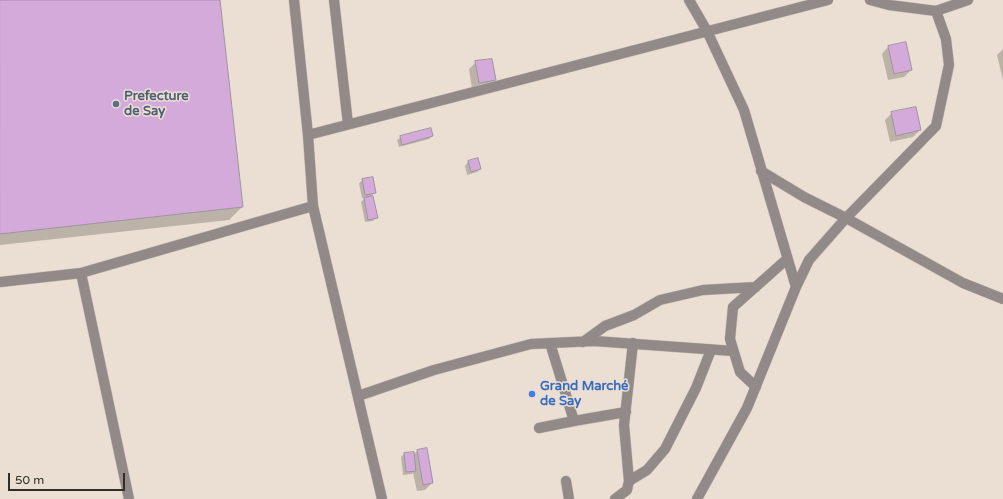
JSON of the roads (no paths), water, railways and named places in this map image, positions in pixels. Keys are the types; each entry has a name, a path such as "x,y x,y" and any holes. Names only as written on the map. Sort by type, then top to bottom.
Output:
{"street":[{"path":"294,0 308,135 313,206 382,499"},
{"path":"334,0 348,124"},
{"path":"690,0 707,31 744,110 796,287"},
{"path":"308,135 828,0"},
{"path":"870,0 889,5 936,11 968,0"},
{"path":"697,499 747,408 796,287 809,260 846,218 936,126 949,65 946,39 936,11"},
{"path":"761,171 804,197 846,218 963,283 1003,299"},
{"path":"0,282 81,273 313,206"},
{"path":"756,388 740,372 733,351 730,339 734,307 787,259"},
{"path":"81,273 129,499"},
{"path":"583,342 605,326 634,315 660,300 703,290 756,287"},
{"path":"358,396 434,370 531,344 583,342 733,351"},
{"path":"550,343 574,421"},
{"path":"615,499 627,490 629,481 624,425 633,344"},
{"path":"629,481 647,470 665,449 696,388 711,350"},
{"path":"540,428 626,412"},
{"path":"566,481 569,499"}],"place":[{"name":"Prefecture de Say","path":"116,104"},
{"name":"Grand Marché de Say","path":"532,394"}]}
